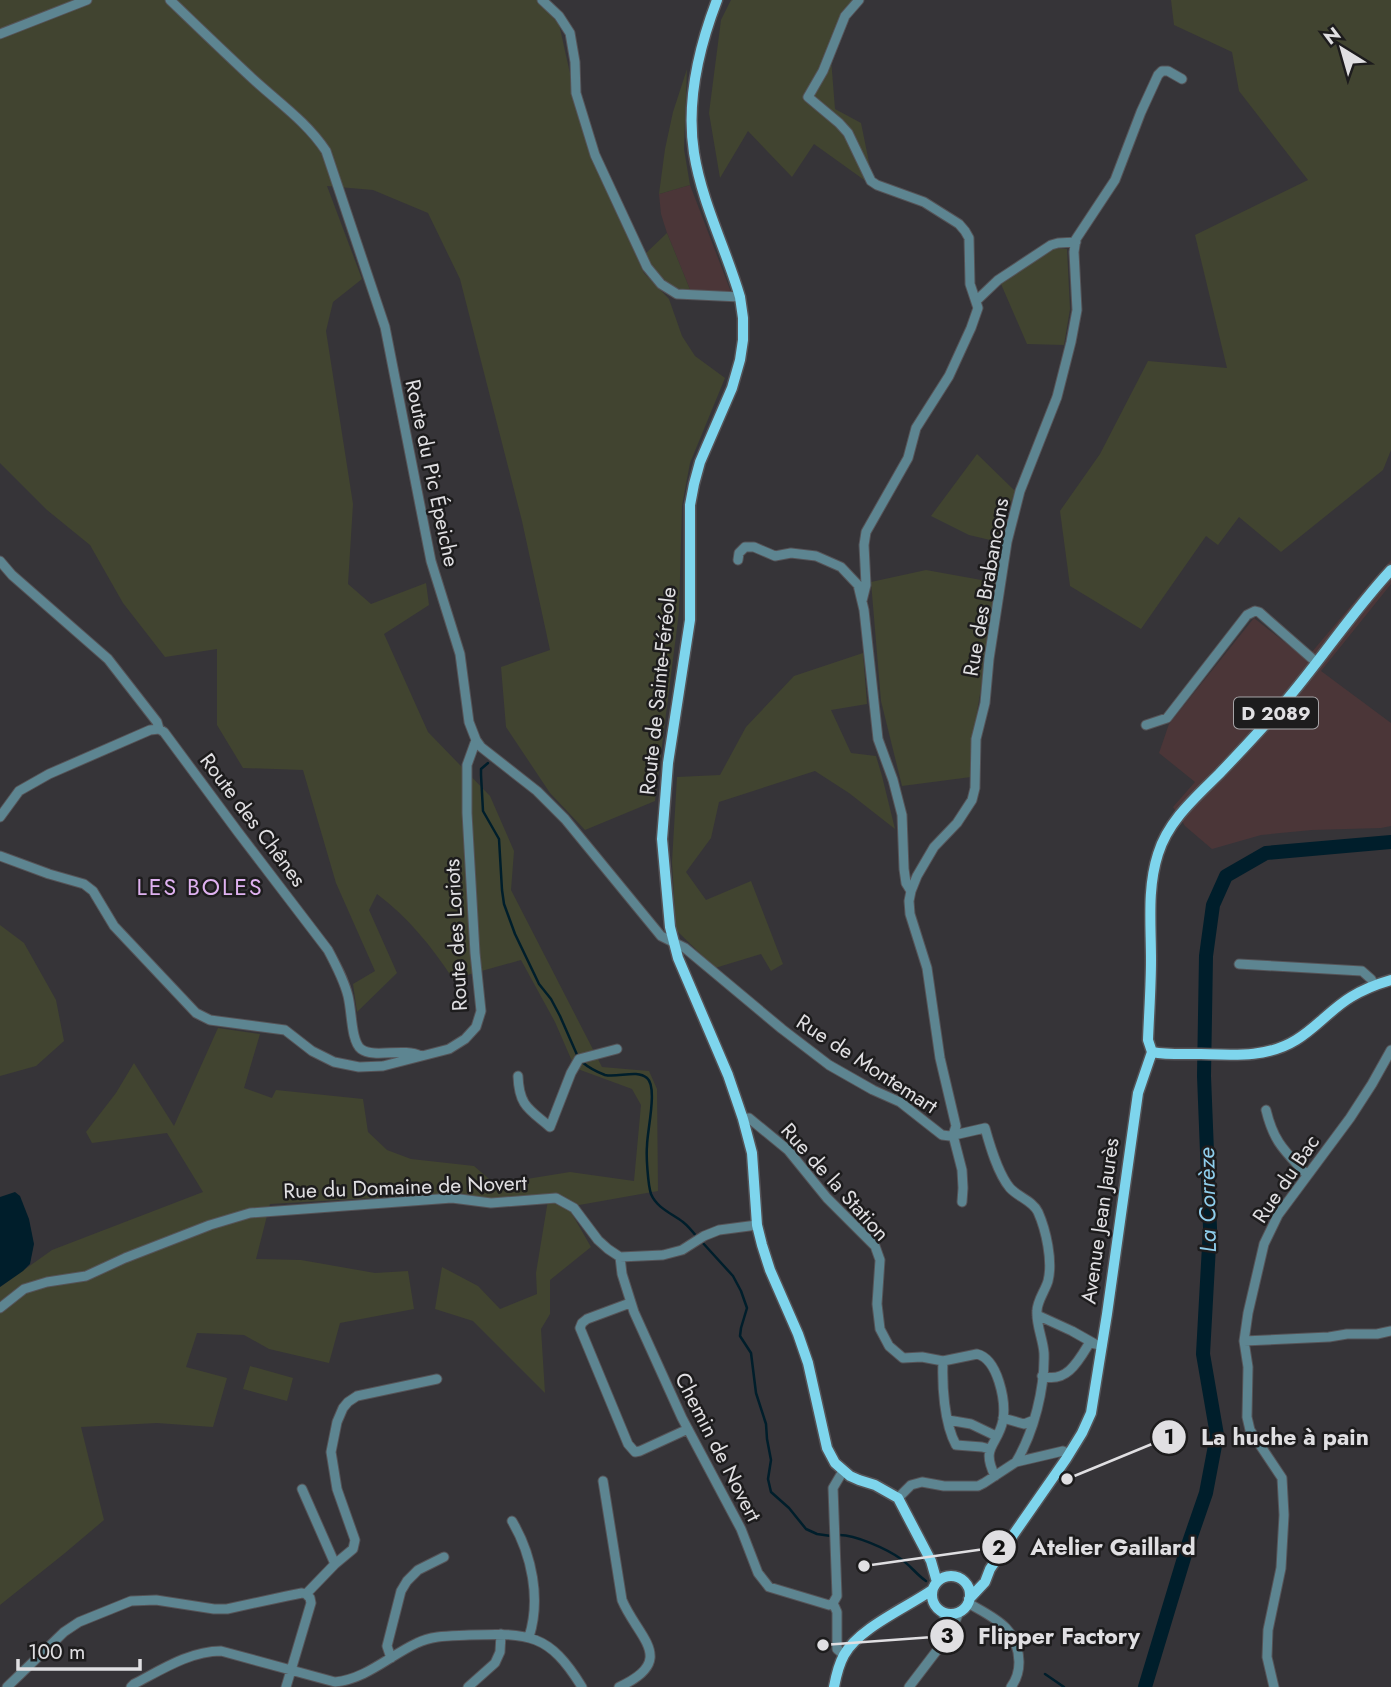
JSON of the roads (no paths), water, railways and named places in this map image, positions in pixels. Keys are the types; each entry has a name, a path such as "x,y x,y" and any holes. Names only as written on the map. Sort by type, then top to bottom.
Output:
{"main road":[{"name":"Route de Sainte-Féréole","path":"717,0 706,29 696,73 691,125 700,179 740,297 743,340 732,388 700,462 690,505 690,620 667,763 662,839 673,943 728,1075 743,1119 752,1153 757,1224 770,1270 808,1363 827,1448 843,1471"},
{"name":"D 2089","path":"1316,662 1391,570"},
{"name":"Avenue Jean Jaurès","path":"969,1600 985,1582 990,1569 1069,1454 1091,1413 1138,1093 1152,1052 1147,1040 1150,915 1152,880 1159,851 1173,823 1190,802 1267,723 1316,662"},
{"path":"1152,1052 1244,1055 1280,1048 1297,1040 1351,997 1391,980"},
{"path":"834,1686 837,1671 851,1645 869,1630 908,1606 934,1586 941,1578 955,1576 964,1581 969,1589 969,1600 959,1612 947,1614 939,1609 933,1602 934,1586 931,1561 898,1498 885,1489 843,1471"},
{"path":"931,1561 951,1576"},
{"path":"964,1581 981,1577 990,1569"},
{"path":"908,1606 923,1605 939,1609"}],"street":[{"path":"0,34 87,0"},
{"name":"Route du Pic Épeiche","path":"170,0 303,123 326,151 385,327 430,561 460,654 469,722 476,740"},
{"path":"542,0 559,16 570,33 576,93 595,155 647,267 661,284 677,294 740,297"},
{"path":"859,0 845,16 823,71 808,97 848,133 871,181 924,202 965,231 969,238 970,284 978,308 949,376 916,428 908,458 866,532 866,585 862,601"},
{"path":"976,301 998,280 1051,245 1076,242 1115,180 1158,75 1162,71 1168,71 1182,79"},
{"name":"Rue des Brabancons","path":"911,891 934,847 957,822 972,800 975,788 976,739 985,703 1007,542 1020,491 1057,397 1072,342 1077,310 1074,252 1076,242"},
{"path":"738,560 739,552 745,547 754,547 775,556 791,553 816,556 841,567 858,585 878,739 893,780 902,816 904,869 906,883 911,891 910,914 927,968 940,1058 956,1126 953,1135 962,1170 962,1202"},
{"path":"0,561 12,575 108,659 157,722 159,729 150,730 49,774 19,790 0,817"},
{"path":"1146,725 1167,718 1248,615 1255,611 1316,662"},
{"name":"Route des Chênes","path":"159,729 167,735 328,950 348,997 355,1041 361,1049 373,1053 412,1052 421,1056"},
{"path":"476,740 555,809 661,936 673,943"},
{"name":"Route des Loriots","path":"0,856 84,884 93,891 114,926 196,1013 210,1020 285,1030 312,1051 334,1062 359,1067 383,1066 449,1049 466,1039 476,1027 481,1011 467,813 467,765 476,740"},
{"name":"Rue de Montemart","path":"673,943 685,948 829,1065 900,1102 942,1135 985,1128 991,1151 1008,1185 1037,1210 1049,1246 1049,1278 1037,1308 1037,1315"},
{"path":"1239,964 1362,971 1374,985"},
{"path":"518,1076 518,1091 522,1101 550,1127 570,1073 579,1059 617,1049"},
{"name":"Rue du Bac","path":"1274,1687 1268,1657 1268,1630 1281,1568 1284,1515 1282,1478 1250,1430 1248,1367 1244,1341 1248,1312 1264,1244 1278,1215 1350,1118 1391,1050"},
{"path":"1266,1110 1270,1130 1277,1143 1307,1175"},
{"name":"Rue de la Station","path":"743,1119 749,1118 788,1150 827,1198 875,1246 880,1260 877,1304 880,1329 889,1346 903,1358 922,1357 943,1361 981,1354 996,1371 1003,1418"},
{"name":"Rue du Domaine de Novert","path":"0,1308 24,1289 47,1282 86,1276 210,1225 250,1213 282,1210 452,1198 491,1203 556,1198 573,1208 598,1240 620,1257"},
{"path":"620,1257 663,1255 682,1250 719,1230 757,1224"},
{"name":"Chemin de Novert","path":"620,1257 630,1303 688,1429 741,1529 758,1573 769,1587 830,1605 833,1603"},
{"path":"630,1303 587,1319 580,1328 628,1444 635,1452 640,1451 688,1429"},
{"path":"1037,1315 1102,1346"},
{"path":"1016,1462 1038,1405 1044,1353 1037,1315"},
{"path":"1244,1341 1391,1331"},
{"path":"1042,1376 1050,1379 1070,1371 1090,1342"},
{"path":"943,1361 946,1410 951,1437 956,1445 990,1449"},
{"path":"306,1594 353,1549 355,1540 337,1489 331,1452 337,1422 343,1408 357,1396 437,1379"},
{"path":"995,1476 990,1466 990,1449 1003,1418 1024,1424 1034,1420"},
{"path":"948,1420 971,1424 996,1436"},
{"path":"898,1498 911,1485 922,1482 944,1486 978,1486 1016,1462 1063,1451 1069,1454"},
{"path":"843,1471 833,1488 837,1596 833,1603 837,1612 838,1649 844,1655"},
{"path":"603,1481 622,1600 627,1612 647,1640 650,1653 648,1668 637,1679 619,1687"},
{"path":"302,1489 335,1564"},
{"path":"512,1521 520,1534 532,1571 533,1625 529,1637"},
{"path":"391,1658 387,1646 401,1591 418,1570 444,1557"},
{"path":"6,1687 64,1632 79,1622 131,1601 156,1600 227,1609 302,1593 310,1598 311,1603 286,1687"},
{"path":"969,1600 1002,1623 1014,1637 1019,1653 1019,1672 1010,1687"},
{"path":"939,1609 947,1621 943,1641"},
{"path":"909,1687 954,1627 959,1612"},
{"path":"468,1687 495,1663 500,1652 501,1634"},
{"path":"131,1687 206,1651 221,1651 335,1682 348,1681 370,1671 417,1643 433,1637 501,1634 535,1638 549,1647 571,1669 582,1687"}],"water":[{"path":"15,1192 20,1196 29,1219 34,1244 30,1264 0,1287 0,1197"}],"waterway":[{"path":"488,763 481,769 483,811 499,839 504,904 539,984 551,999 578,1057"},
{"name":"La Corrèze","path":"1145,1687 1206,1493 1217,1435 1203,1354 1210,1228 1204,1076 1206,956 1213,905 1226,876 1266,853 1391,842"},
{"path":"582,1062 605,1075 638,1074 647,1078 652,1090 647,1139 651,1194 661,1207 683,1222 697,1237"},
{"path":"702,1242 733,1276 747,1308 740,1336 751,1353 756,1393 766,1424 771,1460 768,1479 771,1492 806,1529 831,1536"},
{"path":"838,1535 861,1540 888,1551 926,1581"},
{"path":"1045,1674 1064,1687"}],"place":[{"name":"La huche à pain","path":"1067,1479"},
{"name":"Atelier Gaillard","path":"864,1566"},
{"name":"Flipper Factory","path":"823,1645"}],"district":[{"name":"LES BOLES","path":"200,887"}]}
